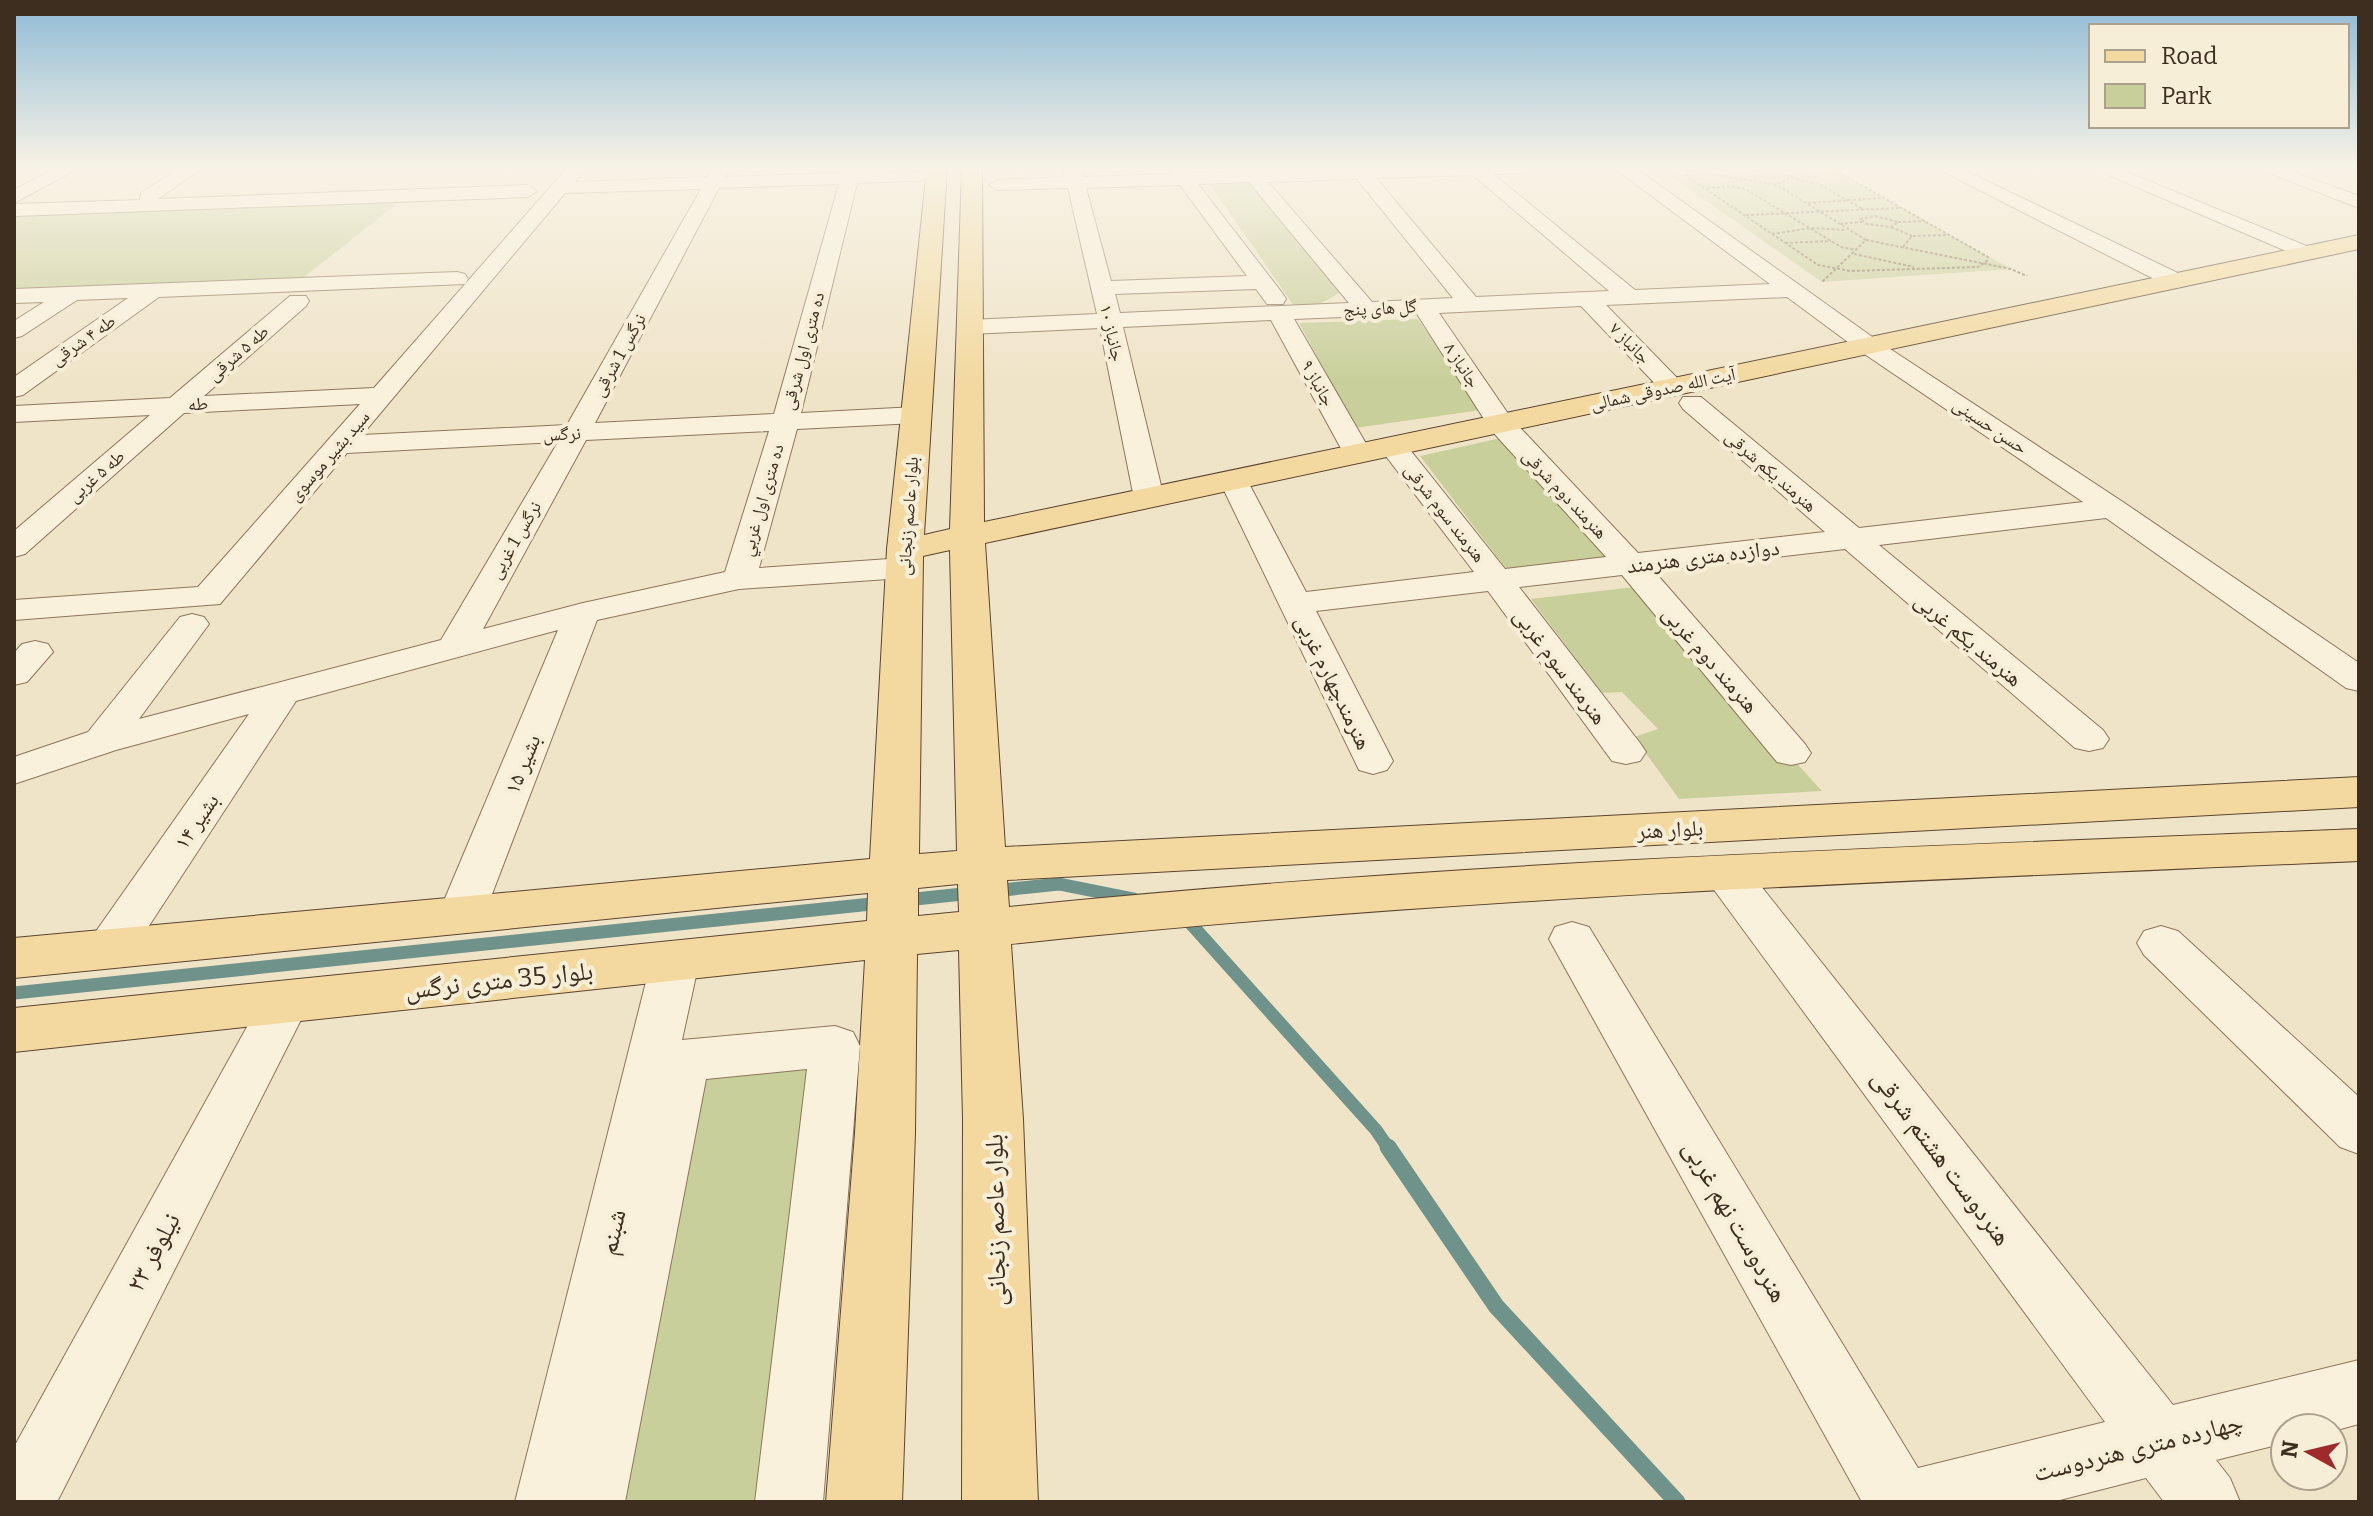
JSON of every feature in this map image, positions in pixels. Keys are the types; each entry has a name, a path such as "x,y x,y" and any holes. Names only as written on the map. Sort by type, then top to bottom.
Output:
{"main road":[{"name":"بلوار عاصم زنجانی","path":"891,944 904,558 931,239"},
{"path":"14,958 982,862 967,537 970,327 979,239"},
{"name":"آیت الله صدوقی شمالی","path":"904,558 967,537 1501,424 1682,395 1869,346 2359,242"},
{"name":"بلوار هنر","path":"982,862 2359,792"},
{"path":"985,935 1177,908 1725,872 2359,845"},
{"name":"بلوار عاصم زنجانی","path":"982,862 993,1119 1000,1502"},
{"name":"بلوار 35 متری نرگس","path":"14,1030 675,962 985,935"},
{"path":"864,1502 885,1133 891,944"}],"street":[{"name":"سید بشیر موسوی","path":"14,610 208,597 516,239"},
{"name":"نرگس 1 شرقی","path":"576,434 682,239"},
{"name":"ده متری اول شرقی","path":"785,422 833,239"},
{"name":"جانباز ۱۰","path":"1089,239 1149,498"},
{"name":"جانباز ۹","path":"1228,239 1272,298 1358,454"},
{"path":"1307,239 1366,309"},
{"path":"1416,239 1469,304"},
{"path":"1559,239 1629,297"},
{"name":"حسن حسینی","path":"1720,239 1869,346 2112,508 2359,680"},
{"path":"2090,239 2176,281"},
{"path":"2272,239 2307,253"},
{"path":"14,296 457,279"},
{"path":"1102,288 1272,298"},
{"name":"گل های پنج","path":"970,327 1110,321 1272,298 1366,309 1791,290"},
{"name":"طه ۴ شرقی","path":"14,389 153,291"},
{"path":"14,331 71,294"},
{"name":"جانباز ۷","path":"1587,299 1682,395"},
{"name":"طه ۵ شرقی","path":"177,405 298,301"},
{"name":"جانباز ۸","path":"1423,306 1501,424"},
{"name":"طه","path":"14,414 382,395"},
{"name":"هنرمند یکم شرقی","path":"1682,395 1850,539"},
{"name":"طه ۵ غربی","path":"14,547 177,405"},
{"name":"نرگس","path":"338,445 916,415"},
{"name":"ده متری اول غربي","path":"739,579 785,422"},
{"name":"هنرمند دوم شرقی","path":"1501,424 1630,564"},
{"name":"نرگس 1 غربی","path":"455,647 576,434"},
{"name":"هنرمند سوم شرقی","path":"1393,447 1497,580"},
{"name":"هنرمندچهارم غربی","path":"1234,480 1373,761"},
{"name":"دوازده متری هنرمند","path":"1295,603 2112,508"},
{"name":"هنرمند یکم غربی","path":"1850,539 2089,739"},
{"path":"14,771 102,741 583,613 739,579 904,558"},
{"name":"هنرمند دوم غربی","path":"1630,564 1791,753"},
{"name":"هنرمند سوم غربی","path":"1497,580 1626,752"},
{"name":"بشیر ۱۵","path":"461,915 583,613"},
{"path":"102,741 192,624"},
{"name":"بشیر ۱۴","path":"109,949 283,692"},
{"name":"هنردوست هشتم شرقی","path":"1725,872 2206,1502"},
{"name":"هنردوست نهم غربی","path":"1572,939 1900,1502"},
{"path":"2161,943 2359,1131"},
{"name":"شبنم","path":"549,1502 675,962"},
{"name":"نیلوفر ۲۳","path":"21,1502 285,1002"},
{"path":"591,1502 684,1060 835,1046 789,1502"},
{"name":"چهارده متری هنردوست","path":"1917,1502 2359,1392"}],"path":[{"path":"1778,239 1818,265 1837,270 1978,267 1988,257 1956,239"},
{"path":"1828,239 1856,252 1919,269"},
{"path":"1902,247 1910,239"},
{"path":"1822,282 1866,240 2011,269 2027,276"},
{"path":"1785,243 1832,241"},
{"path":"1903,263 1918,251"}],"green space":[{"path":"14,239 353,239 299,281 14,292"},
{"path":"1248,239 1298,239 1333,279 1339,293 1318,305 1294,306"},
{"path":"1760,239 1957,239 2011,269 1822,282"},
{"path":"1418,319 1481,410 1355,428 1299,323"},
{"path":"1501,438 1610,559 1507,570 1420,456"},
{"path":"1635,587 1822,791 1679,799 1634,737 1658,729 1622,692 1602,693 1531,599"},
{"path":"811,1059 759,1502 606,1502 693,1071"}],"waterway":[{"path":"993,891 1059,884 1134,899"},
{"path":"906,900 972,893"},
{"path":"14,993 881,903"},
{"path":"1183,915 1376,1130 1389,1149"},
{"path":"1388,1147 1496,1306 1677,1502"}]}
